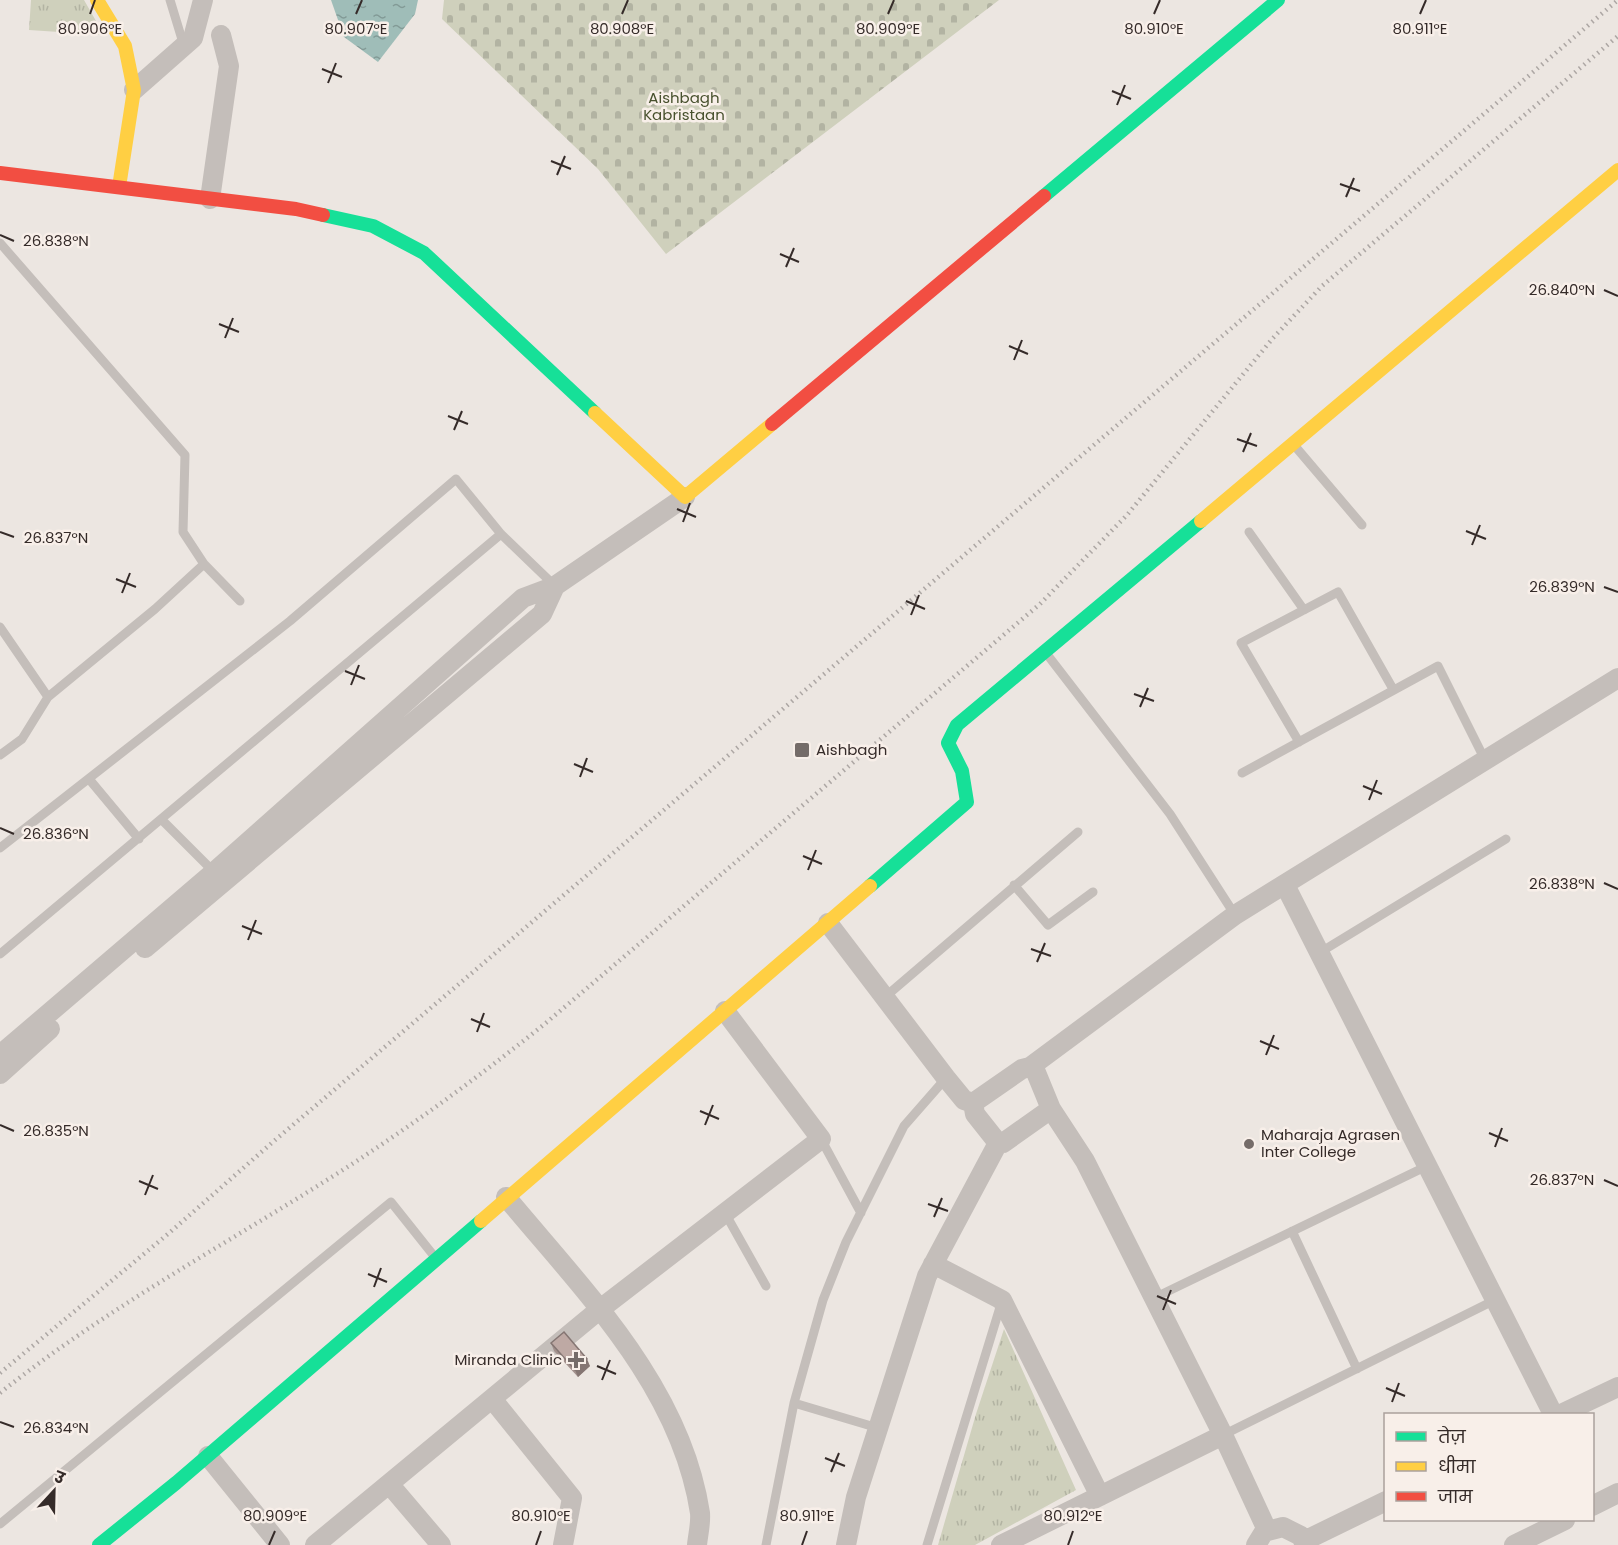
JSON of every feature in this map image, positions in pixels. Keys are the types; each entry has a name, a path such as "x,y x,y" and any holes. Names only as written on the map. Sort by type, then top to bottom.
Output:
{"street":[{"path":"97,0 125,46 134,90 119,187"},
{"path":"134,90 193,38 203,0"},
{"path":"0,1055 214,872 523,598 555,586 685,497 1278,0"},
{"path":"210,198 229,66 221,35"},
{"path":"99,1545 207,1456 506,1197 828,924 967,802 962,771 948,743 957,725 1618,170"},
{"path":"0,172 296,209 373,226 424,253 685,497"},
{"path":"0,1074 80,1002 542,614 555,586"},
{"path":"973,1103 1022,1069 1030,1067 1235,915 1618,678"},
{"path":"1285,885 1552,1413"},
{"path":"828,924 946,1078 964,1100 973,1103"},
{"path":"315,1545 599,1310 821,1139 725,1011"},
{"path":"1030,1067 1035,1071 1051,1109 1085,1161 1223,1435 1261,1538 1283,1527 1294,1530 1305,1543 1384,1502"},
{"path":"973,1103 975,1114 998,1143"},
{"path":"998,1143 1003,1143 1051,1109"},
{"path":"846,1545 856,1497 933,1264 998,1143"},
{"path":"506,1197 625,1342 666,1411 688,1465 700,1515 697,1545"},
{"path":"933,1264 1002,1300 1100,1496"},
{"path":"1563,1413 1618,1387"},
{"path":"493,1400 572,1498 563,1545"},
{"path":"1001,1545 1223,1435"},
{"path":"207,1456 280,1545"},
{"path":"390,1485 441,1545"},
{"path":"1594,1505 1618,1493"},
{"path":"1514,1545 1563,1521"}],"lane":[{"path":"170,0 184,46"},
{"path":"0,243 185,455 183,532 204,564 240,601"},
{"path":"1292,443 1362,525"},
{"path":"0,848 290,621 456,479 501,534 555,586"},
{"path":"1249,532 1304,610"},
{"path":"0,954 139,840 501,534"},
{"path":"0,755 22,739 48,697 155,609 204,564"},
{"path":"1299,742 1241,643 1338,592 1393,689"},
{"path":"0,627 48,697"},
{"path":"1045,651 1157,797 1235,915"},
{"path":"1242,773 1438,666 1485,760"},
{"path":"88,778 139,840"},
{"path":"162,820 214,872"},
{"path":"885,997 1078,832"},
{"path":"1319,953 1506,839"},
{"path":"1014,885 1048,925 1093,892"},
{"path":"766,1545 794,1403 823,1300 861,1213 904,1125 946,1078"},
{"path":"821,1139 861,1213"},
{"path":"1155,1298 1427,1166"},
{"path":"0,1524 391,1202 436,1258"},
{"path":"724,1214 766,1286"},
{"path":"1292,1231 1357,1369"},
{"path":"927,1545 1002,1300"},
{"path":"1223,1435 1495,1300"},
{"path":"794,1403 878,1428"}],"green space":[{"path":"31,0 84,0 104,35 29,30"},
{"name":"Aishbagh Kabristaan","path":"444,0 999,0 666,254 598,169 442,19"},
{"path":"1004,1329 1076,1490 975,1545 938,1545 976,1414"}],"water":[{"path":"331,0 418,0 415,14 378,62 344,37"}],"building":[{"path":"564,1332 587,1359 575,1370 551,1343"}],"railway":[{"path":"0,1373 168,1234 274,1141 1618,0"},
{"path":"0,1393 84,1331 305,1194 400,1132 547,1022 1040,604 1127,515 1273,338 1322,286 1618,36"}],"traffic: fast":[{"path":"1044,196 1278,0"},
{"path":"323,215 373,226 424,253 595,413"},
{"path":"870,886 967,802 962,771 948,743 957,725 1201,521"},
{"path":"99,1545 176,1483 481,1221"}],"traffic: slow":[{"path":"97,0 125,46 134,90 119,187"},
{"path":"1201,521 1618,170"},
{"path":"595,413 685,497 772,424"},
{"path":"481,1221 870,886"}],"traffic: jam":[{"path":"0,173 296,209 323,215"},
{"path":"772,424 1044,196"}],"place":[{"name":"Aishbagh","path":"802,750"},
{"name":"Maharaja Agrasen Inter College","path":"1249,1144"},
{"name":"Miranda Clinic","path":"576,1360"}]}
